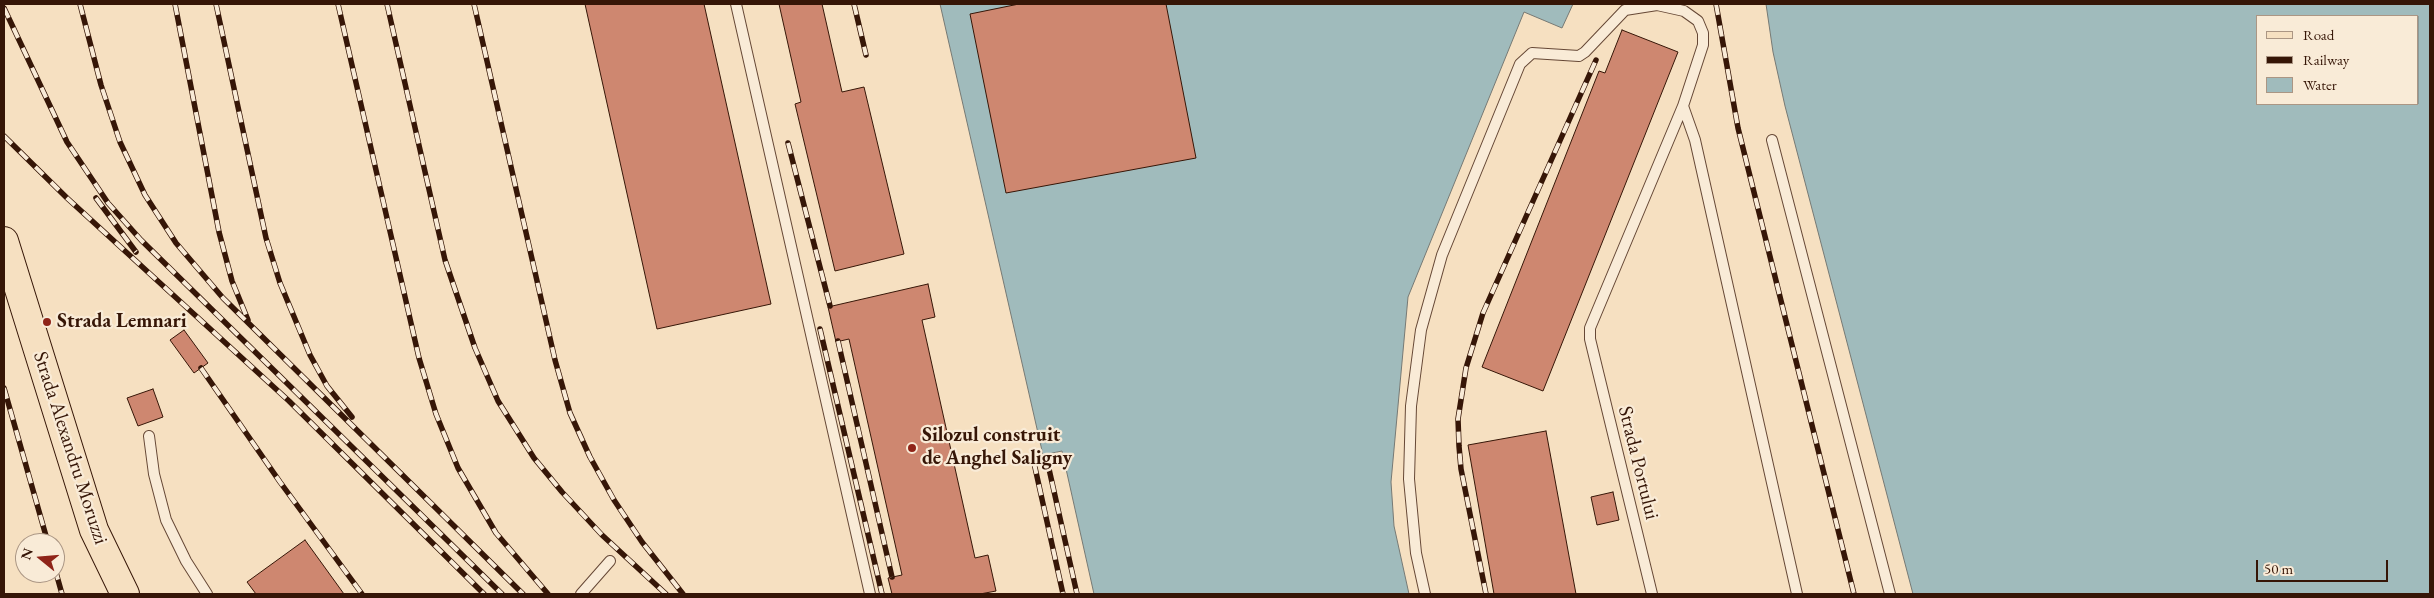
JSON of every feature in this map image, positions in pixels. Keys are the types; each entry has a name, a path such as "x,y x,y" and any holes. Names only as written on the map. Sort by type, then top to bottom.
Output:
{"main road":[{"name":"Strada Alexandru Moruzzi","path":"4,241 94,530 125,594"}],"lane":[{"path":"736,4 870,594"},
{"path":"1426,594 1416,553 1409,479 1411,406 1422,330 1442,255 1520,64 1532,53 1579,56 1625,10 1657,5 1684,11 1698,21 1703,33 1703,45 1683,106 1694,140 1796,594"},
{"name":"Strada Portului","path":"1652,594 1590,339 1590,328 1683,106"},
{"path":"1772,140 1890,594"},
{"path":"149,436 154,474 166,520 186,561 207,594"},
{"path":"581,594 610,561"}],"water":[{"path":"940,4 1573,4 1562,28 1524,12 1408,297 1391,482 1394,526 1409,594 1094,594 1062,451 1043,455"},
{"path":"1766,4 2430,4 2430,594 1913,594 1785,106 1773,52"}],"building":[{"path":"585,4 704,4 771,304 657,329"},
{"path":"779,4 822,4 842,92 864,87 904,254 835,271 795,104 801,102"},
{"path":"1019,4 1166,4 1196,158 1006,193 970,14"},
{"path":"1622,30 1678,52 1543,391 1482,367 1599,71 1605,73"},
{"name":"Silozul construit de Anghel Saligny","path":"928,284 935,317 922,320 975,558 988,555 996,591 980,594 892,594 888,578 902,575 849,339 836,342 828,307"},
{"path":"184,330 208,363 194,373 170,340"},
{"path":"153,389 163,417 138,426 127,398"},
{"path":"1546,431 1576,594 1494,594 1468,445"},
{"path":"1613,492 1619,520 1597,525 1591,497"},
{"path":"305,540 344,594 256,594 247,582"}],"railway":[{"path":"80,4 101,85 120,142 145,195 176,243 223,298 523,594"},
{"path":"175,4 219,232 232,281 248,320"},
{"path":"216,4 266,238 280,283 310,355 327,386 352,417"},
{"path":"338,4 419,358 436,414 458,468 496,533 548,594"},
{"path":"387,4 445,260 475,348 498,401 534,458 562,492 602,535 666,594"},
{"path":"474,4 555,360 570,413 590,457 614,500 642,542 683,594"},
{"path":"854,4 866,55"},
{"path":"1716,4 1738,128 1854,594"},
{"path":"4,8 67,142 108,203 141,240 502,594"},
{"path":"1486,594 1461,469 1458,419 1466,368 1483,313 1596,60"},
{"path":"4,136 67,198 289,401 484,594"},
{"path":"788,143 830,306"},
{"path":"96,198 136,252"},
{"path":"820,329 882,594"},
{"path":"838,341 892,577"},
{"path":"201,368 280,482 362,594"},
{"path":"4,388 45,533"},
{"path":"1047,460 1077,594"},
{"path":"1034,463 1063,594"},
{"path":"59,583 62,594"}],"place":[{"name":"Strada Lemnari","path":"47,322"},
{"name":"Silozul construit de Anghel Saligny","path":"912,448"}]}
